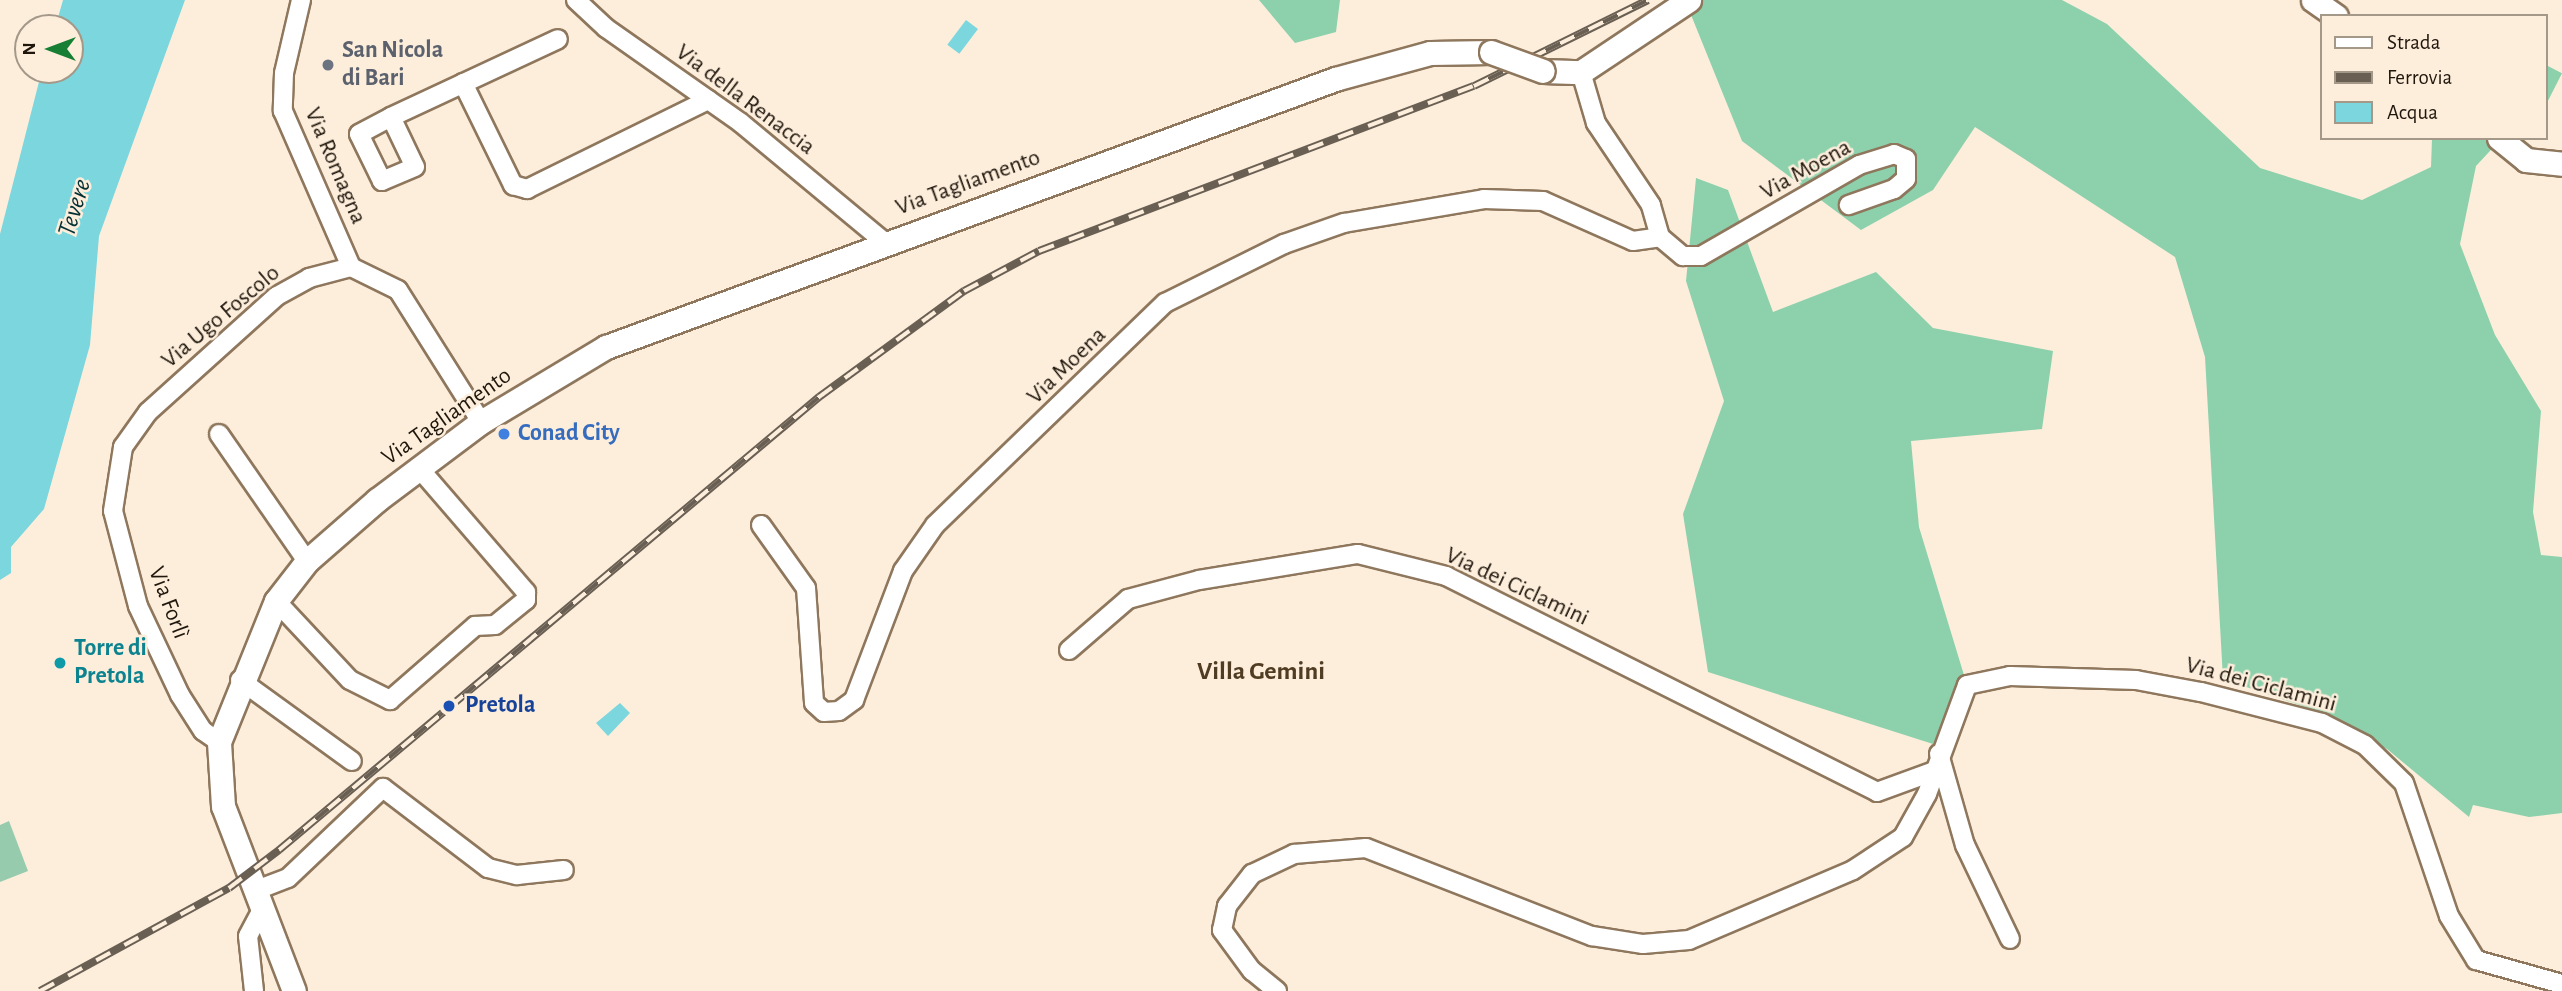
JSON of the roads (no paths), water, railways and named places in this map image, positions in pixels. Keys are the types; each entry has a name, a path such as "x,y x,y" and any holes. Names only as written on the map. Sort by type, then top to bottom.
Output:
{"street":[{"name":"Via Romagna","path":"301,0 284,73 284,111 351,267"},
{"name":"Via della Renaccia","path":"576,0 708,100 883,241"},
{"path":"1660,237 1651,205 1596,124 1581,72 1689,0"},
{"path":"2313,0 2333,14"},
{"path":"391,117 558,39"},
{"name":"Via Tagliamento","path":"294,991 223,806 219,742 240,680 276,601 307,561 419,468 481,422 606,347 883,241 1374,66 1466,48 1491,52 1542,71 1581,72"},
{"path":"463,83 513,186 527,189 708,100"},
{"path":"2501,140 2526,160 2562,164"},
{"name":"Via Moena","path":"761,525 806,588 814,703 824,712 839,711 853,700 903,571 934,525 1165,303 1284,244 1344,223 1484,199 1543,201 1633,241 1660,237 1683,256 1701,256 1859,165 1894,155 1906,159 1906,179 1894,189 1849,205"},
{"path":"351,267 398,290 481,422"},
{"name":"Via Ugo Foscolo","path":"118,464 148,412 277,296 309,278 351,267"},
{"path":"219,434 307,561"},
{"name":"Via Forlì","path":"118,464 113,512 138,606 180,695 203,731 219,742"},
{"path":"276,601 350,680 390,700 475,626 495,625 526,600 526,592 419,468"},
{"name":"Via dei Ciclamini","path":"1069,650 1128,599 1199,580 1358,554 1447,576 1877,792 1932,772"},
{"name":"Via dei Ciclamini","path":"1277,991 1252,971 1222,930 1227,906 1252,874 1294,854 1366,848 1592,936 1643,944 1689,940 1874,860 1903,837 1967,685 1983,678 2136,680 2322,723 2365,745 2404,783 2422,822 2449,916 2476,960 2562,984"},
{"path":"240,680 352,761"},
{"path":"1939,754 1950,778 1957,824 2010,939"},
{"path":"254,991 248,936 258,901 288,878 383,788 488,868 517,875 564,870"}],"water":[{"name":"Tevere","path":"63,0 185,0 99,236 90,345 44,509 11,547 11,573 0,580 0,234 38,84 84,84 84,14 59,14"},
{"path":"966,20 978,29 959,54 947,45"},
{"path":"620,703 630,713 608,736 596,723"}],"railway":[{"path":"40,991 229,888 279,850 819,397 964,291 1039,251 1474,86 1648,0"}],"place":[{"name":"San Nicola di Bari","path":"328,65"},
{"name":"Conad City","path":"504,434"},
{"name":"Torre di Pretola","path":"60,663"},
{"name":"Pretola","path":"449,706"}],"district":[{"name":"Villa Gemini","path":"1261,672"}]}
